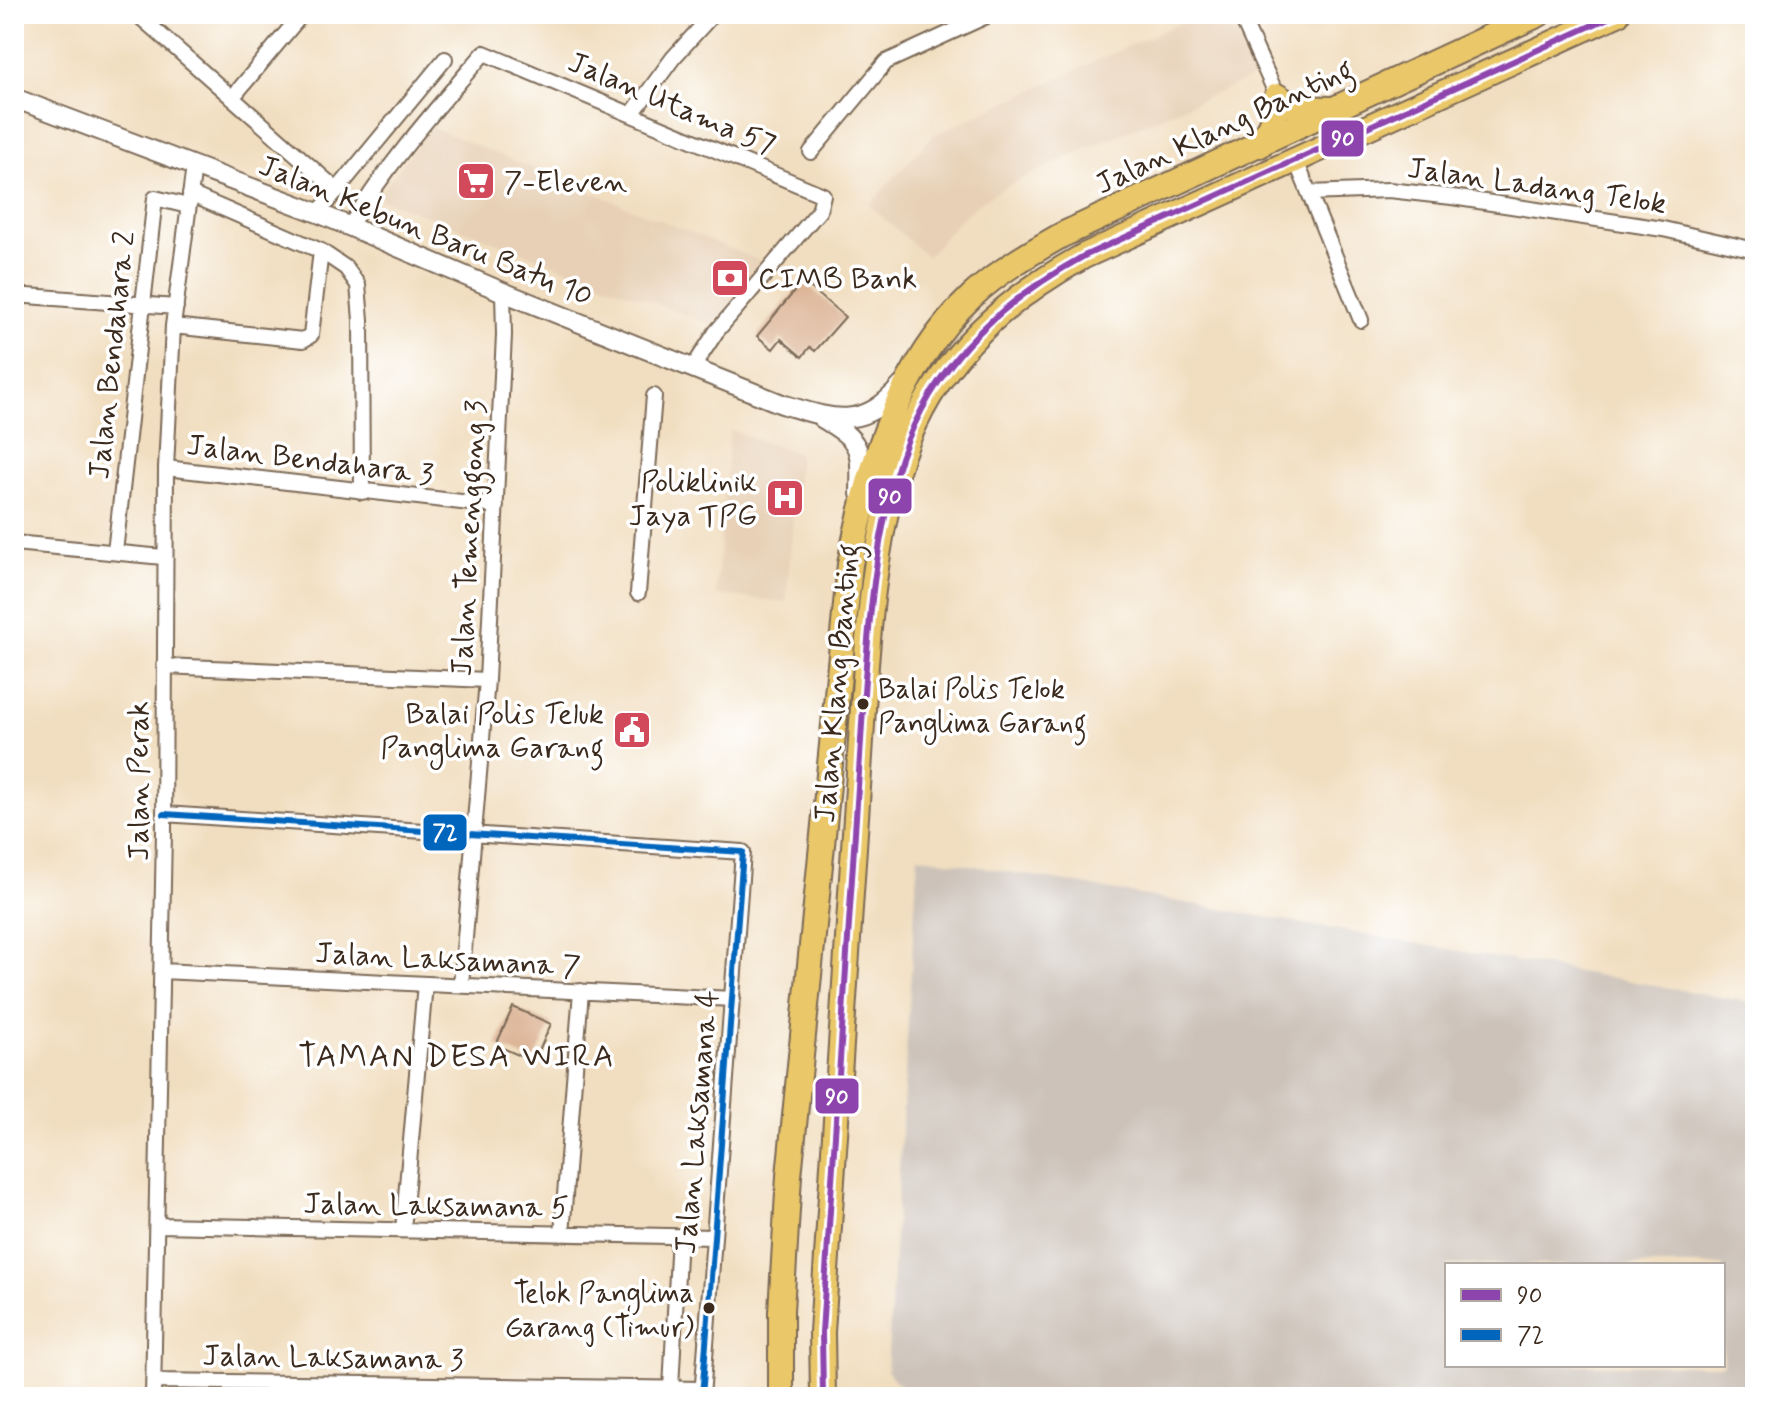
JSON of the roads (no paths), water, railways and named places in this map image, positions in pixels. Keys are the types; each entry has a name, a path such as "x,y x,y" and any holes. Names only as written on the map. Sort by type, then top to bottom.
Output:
{"highway":[{"name":"Jalan Klang Banting","path":"823,1397 822,1332 867,659 883,529 896,475 909,438 931,394 980,330 1032,286 1084,256 1617,14"},
{"name":"Jalan Klang Banting","path":"781,1397 781,1311 789,1176 844,612 860,512 887,429 914,370 972,296 1015,262 1062,235 1294,130 1531,16"},
{"path":"1260,145 1275,115 1277,96 1296,108 1337,109"},
{"path":"765,1397 773,1373 781,1311"},
{"path":"822,1332 842,1397"}],"street":[{"path":"137,14 338,191"},
{"path":"232,98 302,14"},
{"path":"632,114 673,58 713,14"},
{"path":"811,152 886,62 991,14"},
{"path":"1240,14 1294,130 1310,138 1355,134"},
{"name":"Jalan Utama 57","path":"350,226 367,197 484,53 823,195 819,211 716,332 692,369"},
{"path":"318,213 445,59"},
{"name":"Jalan Kebun Baru Batu 10","path":"14,98 318,213 753,394 816,414"},
{"path":"1296,161 1361,320"},
{"name":"Jalan Perak","path":"153,1397 164,814 163,557 173,326 194,166"},
{"name":"Jalan Ladang Telok","path":"1309,193 1389,190 1452,197 1663,229 1755,250"},
{"name":"Jalan Bendahara 2","path":"115,552 155,198 189,200"},
{"path":"189,200 321,251 346,268 358,285 362,492"},
{"path":"173,326 303,340 311,335 321,251"},
{"name":"Jalan Temenggong 3","path":"461,985 487,680 503,292"},
{"path":"14,295 176,307"},
{"path":"816,414 861,418 890,398 914,370"},
{"path":"638,593 654,396"},
{"path":"816,414 843,430 857,444 861,463 860,512"},
{"name":"Jalan Bendahara 3","path":"166,468 496,506"},
{"path":"14,543 163,557"},
{"path":"164,666 487,680"},
{"path":"164,814 474,835"},
{"name":"Jalan Laksamana 4","path":"474,835 743,852 702,1393"},
{"name":"Jalan Laksamana 7","path":"161,971 733,999"},
{"path":"403,1230 425,984"},
{"path":"562,1234 581,991"},
{"name":"Jalan Laksamana 5","path":"158,1225 713,1237"},
{"name":"Jalan Laksamana 4","path":"671,1388 679,1236"},
{"name":"Jalan Laksamana 3","path":"154,1381 671,1388 702,1393"}],"place":[{"name":"7-Eleven","path":"476,181"},
{"name":"CIMB Bank","path":"730,278"},
{"name":"Poliklinik Jaya TPG","path":"785,498"},
{"name":"Balai Polis Telok Panglima Garang","path":"863,704"},
{"name":"Balai Polis Teluk Panglima Garang","path":"632,730"},
{"name":"Telok Panglima Garang (Timur)","path":"709,1308"}],"district":[{"name":"TAMAN DESA WIRA","path":"457,1055"}]}
